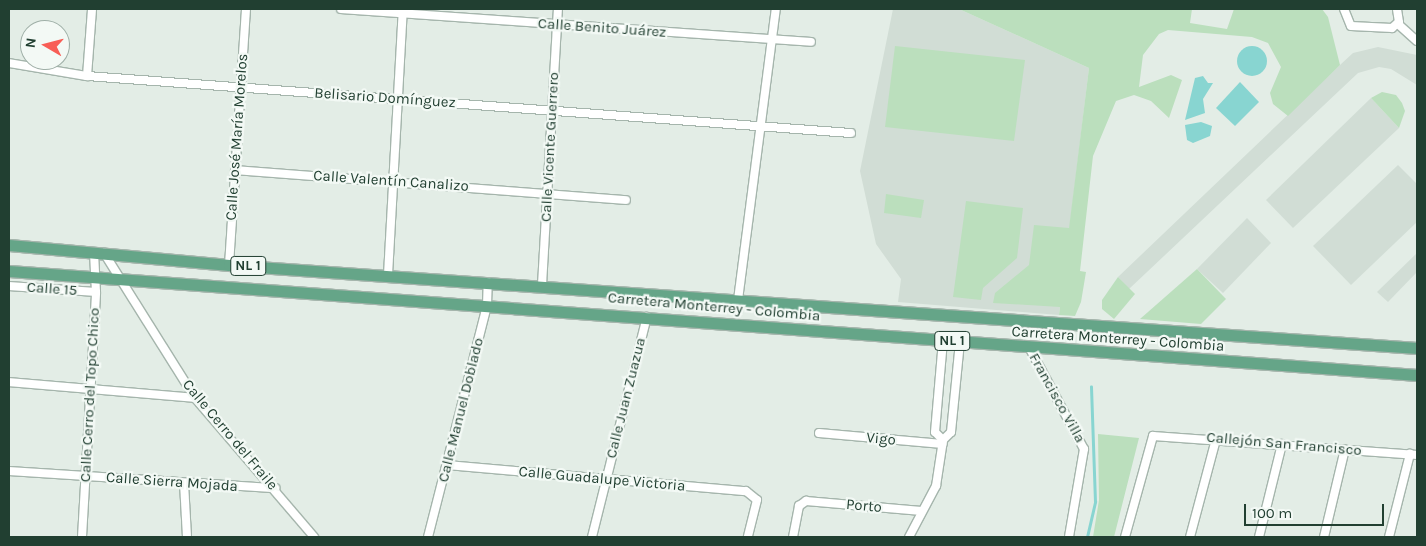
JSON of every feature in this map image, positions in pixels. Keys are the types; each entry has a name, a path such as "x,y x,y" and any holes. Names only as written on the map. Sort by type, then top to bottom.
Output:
{"main road":[{"name":"Carretera Monterrey - Colombia","path":"9,245 229,265 1417,348"},
{"name":"Carretera Monterrey - Colombia","path":"9,271 1417,375"}],"street":[{"path":"87,76 92,9"},
{"name":"Calle José María Morelos","path":"229,265 246,9"},
{"name":"Calle Benito Juárez","path":"341,9 403,11 557,25 811,42"},
{"name":"Calle Vicente Guerrero","path":"542,286 558,9"},
{"path":"738,300 776,9"},
{"path":"1344,9 1351,26 1398,24 1417,41"},
{"path":"1397,9 1398,24"},
{"path":"388,275 403,11"},
{"name":"Belisario Domínguez","path":"9,63 87,76 398,100 762,124 851,133"},
{"name":"Calle Valentín Canalizo","path":"235,170 393,180 626,200"},
{"name":"Calle Cerro del Topo Chico","path":"82,537 96,277 99,252"},
{"name":"Calle Cerro del Fraile","path":"99,252 120,279 195,398 275,488 314,537"},
{"name":"Calle Manuel Doblado","path":"428,537 487,305 488,282"},
{"name":"Calle 15","path":"9,286 96,292"},
{"name":"Calle Juan Zuazua","path":"592,537 647,317"},
{"path":"943,341 935,432 943,442"},
{"path":"909,537 939,475 943,442 952,432 960,342"},
{"name":"Francisco Villa","path":"1029,347 1084,449 1069,537"},
{"path":"9,382 195,398"},
{"path":"937,409 953,410"},
{"name":"Vigo","path":"820,433 943,442"},
{"name":"Callejón San Francisco","path":"1125,537 1151,438 1216,438 1414,455"},
{"path":"1190,537 1216,438"},
{"path":"1258,537 1282,444"},
{"path":"1324,537 1345,449"},
{"path":"1390,537 1414,455"},
{"name":"Calle Guadalupe Victoria","path":"447,465 755,495 748,537"},
{"name":"Calle Sierra Mojada","path":"9,470 275,488"},
{"path":"184,483 187,537"},
{"name":"Porto","path":"793,537 799,506 806,500 922,511"}],"shaded area":[{"path":"893,9 959,9 1089,68 1059,315 898,302 901,279 876,244 860,171"},
{"path":"1378,47 1417,55 1417,85 1391,69 1379,67 1358,73 1129,289 1118,277 1353,53"},
{"path":"1371,98 1399,128 1293,228 1266,200"},
{"path":"1398,165 1417,184 1417,222 1351,285 1313,246"},
{"path":"1247,218 1271,243 1223,293 1197,269"},
{"path":"1417,253 1417,272 1388,302 1377,292"}],"green space":[{"path":"959,9 1192,9 1190,23 1227,29 1234,9 1322,9 1328,17 1340,65 1288,116 1273,104 1270,93 1281,67 1268,43 1252,37 1168,30 1159,34 1143,55 1139,87 1171,75 1182,80 1169,118 1151,101 1134,95 1116,101 1093,156 1080,271 1086,272 1081,302 1075,316 1059,315 1060,307 993,303 995,293 1029,265 1034,225 1069,228 1089,68"},
{"path":"895,46 1025,60 1014,141 885,127"},
{"path":"1382,92 1396,95 1402,103 1405,111 1399,128 1371,98"},
{"path":"886,194 924,200 921,218 884,213"},
{"path":"966,201 1023,208 1017,258 983,288 981,300 953,297"},
{"path":"1197,269 1226,299 1201,324 1140,319"},
{"path":"1118,277 1135,294 1114,319 1102,309 1102,300"},
{"path":"1098,434 1139,438 1114,537 1093,537 1099,500"}],"water":[{"path":"1252,46 1263,50 1267,61 1263,72 1252,76 1241,72 1237,61 1241,50"},
{"path":"1203,76 1208,83 1213,83 1203,99 1205,113 1185,120 1195,78"},
{"path":"1240,82 1259,102 1235,126 1216,108"},
{"path":"1201,122 1212,126 1210,136 1193,143 1187,140 1185,125"}],"waterway":[{"path":"1087,537 1095,502 1091,387"}]}
